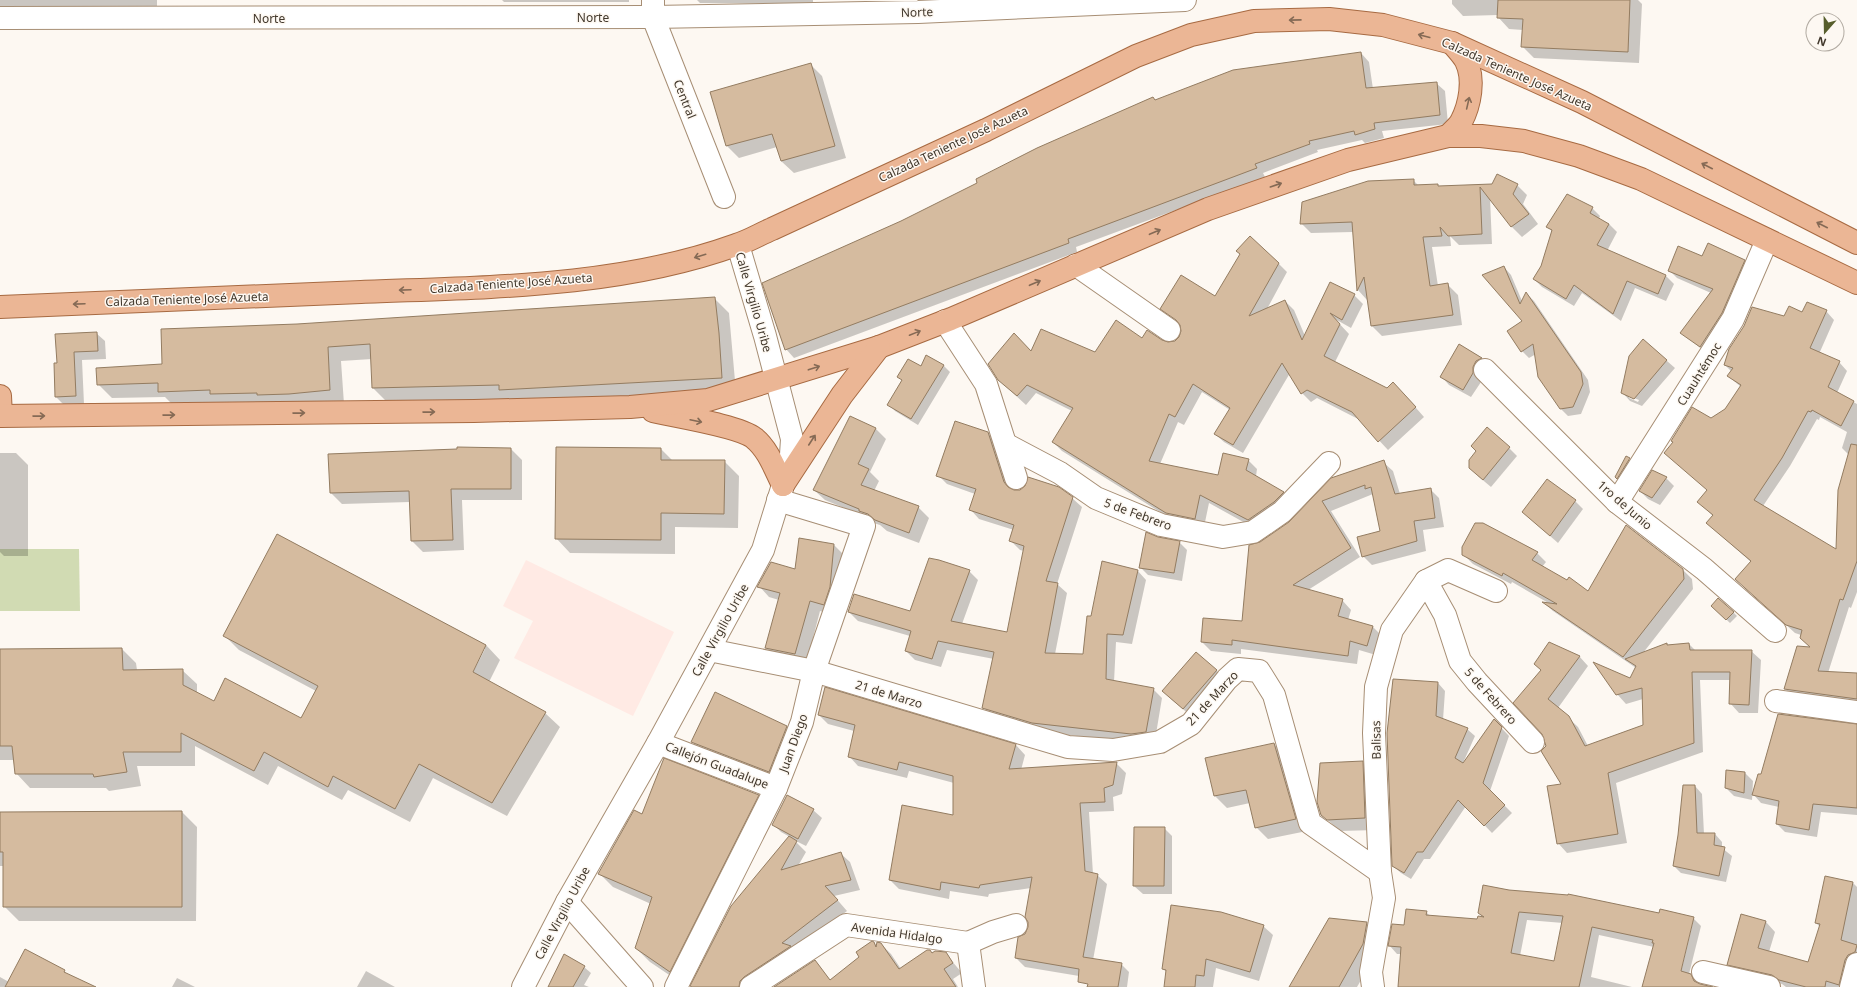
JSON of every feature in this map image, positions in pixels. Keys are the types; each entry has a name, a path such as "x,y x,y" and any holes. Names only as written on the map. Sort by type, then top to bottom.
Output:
{"main road":[{"name":"Calzada Teniente José Azueta","path":"0,307 468,288 563,282 614,275 693,258 738,245 986,130 1136,56 1191,35 1254,21 1329,19 1383,25 1452,43 1582,102 1857,243"},
{"path":"1448,136 1460,124 1466,112 1470,85 1470,74 1466,60 1452,43"},
{"path":"0,410 474,411 630,407 708,400 879,347 945,321 1208,209 1348,160 1448,136 1480,136 1524,141 1578,156 1641,179 1857,283"},
{"path":"781,492 842,395 879,347"},
{"path":"630,407 726,427 753,437 765,450 781,492"}],"street":[{"name":"Norte","path":"0,18 917,6 1185,0"},
{"name":"Central","path":"653,9 724,197"},
{"name":"Cuauhtémoc","path":"1617,502 1733,318 1767,240"},
{"name":"Calle Virgilio Uribe","path":"523,987 567,902 658,742 763,550 781,492 791,455 792,438 738,245"},
{"path":"1076,266 1169,330"},
{"path":"945,321 986,384 1007,445 1016,478"},
{"name":"1ro de Junio","path":"1485,370 1617,502 1704,569 1775,630"},
{"name":"5 de Febrero","path":"1007,445 1060,473 1096,498 1161,525 1222,537 1253,532 1276,516 1329,463"},
{"name":"Juan Diego","path":"676,987 776,788 802,722 814,671 864,526 781,492"},
{"name":"Balisas","path":"1368,982 1384,898 1380,872 1374,733 1376,687 1392,630 1426,581 1448,570 1496,591"},
{"name":"5 de Febrero","path":"1426,581 1445,615 1460,661 1477,682 1533,742"},
{"path":"709,650 814,671"},
{"name":"21 de Marzo","path":"814,671 1068,747 1113,750 1160,742 1191,724 1227,679 1238,669 1259,671 1274,695 1310,823 1380,872"},
{"path":"1776,702 1857,712"},
{"name":"Callejón Guadalupe","path":"658,742 776,788"},
{"path":"567,902 642,987"},
{"name":"Avenida Hidalgo","path":"751,987 846,925 968,943"},
{"path":"974,987 968,943 993,932 1016,925"},
{"path":"1850,987 1857,964"},
{"path":"1703,972 1769,987"}],"shaded area":[{"path":"526,560 674,632 633,716 514,658 533,621 503,606"}],"green space":[{"path":"0,549 79,549 80,611 0,611"}],"building":[{"path":"1498,0 1630,0 1628,52 1521,47 1523,19 1497,18"},
{"path":"1361,52 1366,88 1437,82 1440,115 1374,123 1375,129 1355,135 1354,131 1309,141 1310,144 1255,164 1257,168 1068,239 1069,243 785,350 762,283 901,221 977,183 976,179 1037,148 1153,97 1155,100 1233,70"},
{"path":"811,63 835,146 781,161 772,134 726,146 710,92"},
{"path":"1497,174 1518,184 1513,194 1529,214 1511,227 1480,187 1482,234 1448,236 1440,227 1442,236 1423,237 1430,286 1448,283 1453,315 1371,326 1364,277 1357,291 1352,222 1300,224 1302,202 1368,181 1414,179 1414,185 1438,184 1438,186 1492,184"},
{"path":"1567,194 1593,207 1590,213 1609,224 1597,245 1666,275 1658,294 1627,281 1613,314 1574,285 1566,299 1533,279 1541,266 1552,230 1546,227"},
{"path":"1250,236 1279,263 1249,316 1285,300 1302,340 1330,282 1355,294 1342,320 1330,313 1340,324 1324,356 1387,388 1393,382 1416,407 1378,442 1352,412 1307,390 1301,394 1282,363 1233,445 1214,434 1230,408 1193,384 1175,417 1169,414 1149,461 1218,475 1223,453 1249,459 1246,470 1284,492 1274,502 1248,520 1200,495 1195,519 1166,513 1052,442 1073,408 1027,385 1017,396 998,380 988,364 1014,333 1031,351 1041,329 1095,352 1116,320 1142,338 1147,330 1162,340 1168,342 1175,341 1179,337 1181,331 1180,325 1176,320 1160,309 1181,275 1215,296 1240,254 1236,251"},
{"path":"1708,243 1745,260 1722,313 1700,347 1680,333 1713,289 1668,271 1678,246 1702,256"},
{"path":"1504,266 1520,304 1526,292 1581,372 1583,384 1573,407 1560,409 1538,377 1533,344 1521,352 1507,331 1522,321 1482,275"},
{"path":"715,297 722,378 499,390 499,385 372,388 370,344 328,347 330,390 289,394 210,394 210,390 158,392 158,383 97,385 96,368 162,364 161,329 297,324"},
{"path":"1807,302 1827,310 1810,348 1840,361 1828,387 1854,401 1841,426 1812,410 1811,412 1808,411 1782,458 1754,500 1836,549 1838,490 1851,444 1857,445 1857,561 1843,600 1840,599 1818,671 1857,673 1857,699 1784,689 1797,646 1810,647 1800,638 1802,630 1786,625 1735,579 1751,561 1706,523 1713,515 1697,502 1707,490 1664,453 1673,442 1671,441 1692,407 1711,418 1725,409 1741,385 1727,376 1733,368 1724,365 1729,349 1744,326 1752,307 1784,316 1789,306 1802,312"},
{"path":"97,332 98,351 74,352 76,396 55,397 54,363 57,363 55,334"},
{"path":"1643,339 1667,360 1634,399 1621,393 1629,356"},
{"path":"1459,344 1482,358 1476,361 1473,367 1473,373 1463,390 1440,377"},
{"path":"926,355 944,365 911,419 887,405 902,380 897,377 908,359 921,366"},
{"path":"850,416 876,428 858,464 869,469 861,485 919,506 909,533 875,520 868,514 859,511 859,509 813,490"},
{"path":"955,421 988,432 1004,482 1008,487 1014,490 1020,490 1025,486 1028,477 1059,487 1073,497 1046,581 1058,583 1045,653 1083,654 1087,616 1091,616 1102,561 1138,570 1123,635 1107,634 1106,679 1154,688 1146,732 1131,734 1032,723 982,708 994,652 938,641 932,659 905,651 911,631 848,612 854,594 910,611 929,558 970,570 951,621 1007,632 1024,546 1009,541 1014,525 969,510 976,489 936,476"},
{"path":"1487,427 1510,447 1483,480 1469,468 1469,460 1476,451 1471,446"},
{"path":"457,447 511,448 511,489 451,489 453,540 411,541 409,491 330,493 328,454 457,449"},
{"path":"556,447 661,448 661,460 725,460 724,514 661,513 661,540 555,539"},
{"path":"1626,456 1630,458 1617,479 1615,477"},
{"path":"1384,460 1395,494 1431,488 1435,518 1414,521 1417,541 1362,557 1357,537 1380,531 1371,487 1365,489 1365,485 1322,501 1351,548 1293,585 1343,599 1338,616 1373,626 1367,646 1350,641 1348,656 1232,640 1232,645 1201,642 1203,618 1242,621 1249,545 1260,542 1289,522 1331,478"},
{"path":"1652,470 1667,477 1652,498 1639,491"},
{"path":"1547,479 1576,500 1550,536 1522,512"},
{"path":"1475,523 1483,523 1538,552 1532,560 1567,580 1569,577 1588,591 1626,525 1683,569 1684,579 1623,657 1542,602 1557,604 1503,573 1502,576 1462,555 1462,547"},
{"path":"1146,532 1158,537 1180,541 1174,573 1139,568"},
{"path":"277,534 486,645 473,672 546,712 492,803 419,764 395,809 333,776 328,787 264,752 254,771 181,733 181,752 123,752 127,772 94,777 93,774 15,774 12,746 0,746 0,649 122,648 123,670 183,669 183,685 214,701 225,678 301,718 318,686 223,636"},
{"path":"799,538 834,544 830,587 824,605 810,601 795,654 765,648 780,593 757,587 771,562 795,569"},
{"path":"1718,598 1734,612 1726,620 1711,606"},
{"path":"1549,642 1580,656 1548,699 1569,716 1585,746 1643,725 1642,688 1616,695 1593,662 1630,678 1636,666 1625,659 1667,643 1667,645 1689,643 1690,650 1752,650 1749,705 1729,704 1730,672 1692,672 1694,743 1608,773 1618,834 1557,844 1547,786 1561,784 1541,751 1546,746 1542,734 1513,703 1541,670 1534,664"},
{"path":"1196,652 1217,670 1183,709 1162,691"},
{"path":"1393,679 1438,682 1436,716 1468,728 1455,758 1463,763 1494,719 1502,727 1483,783 1505,805 1484,826 1458,800 1423,852 1417,852 1404,873 1392,866 1387,733"},
{"path":"825,687 1016,744 1009,769 1117,762 1113,785 1104,788 1105,802 1080,803 1085,871 1098,874 1083,957 1122,963 1118,987 1087,987 1088,984 1078,982 1079,969 1015,958 1018,937 1025,934 1028,927 1028,922 1025,917 1032,877 980,885 979,888 941,882 940,890 889,880 902,805 953,815 953,776 899,762 897,770 848,757 855,725 818,715"},
{"path":"715,692 787,726 769,772 691,742"},
{"path":"1778,714 1857,724 1857,808 1813,804 1809,830 1776,824 1779,801 1752,795 1758,774 1761,774"},
{"path":"1274,743 1296,819 1255,828 1246,790 1214,796 1205,758"},
{"path":"664,758 759,795 670,972 635,948 652,897 598,874 634,810 642,814"},
{"path":"1363,761 1365,818 1327,820 1321,815 1317,802 1320,763"},
{"path":"1726,770 1745,772 1744,793 1725,788"},
{"path":"1683,785 1695,785 1697,833 1715,833 1714,845 1725,847 1719,876 1673,866"},
{"path":"787,795 814,809 798,839 772,825"},
{"path":"182,811 182,907 3,907 3,852 0,852 0,812"},
{"path":"1134,827 1165,827 1164,886 1133,886"},
{"path":"789,836 797,841 781,870 841,852 851,880 825,886 838,900 782,943 791,946 744,977 740,981 739,987 690,986 731,906"},
{"path":"1825,876 1853,882 1841,940 1857,945 1855,952 1848,955 1845,960 1839,985 1826,981 1825,987 1806,987 1779,980 1772,975 1727,965 1741,914 1766,921 1758,948 1808,962 1820,924 1815,923"},
{"path":"1483,885 1509,890 1568,894 1659,913 1660,909 1694,917 1681,971 1691,974 1694,981 1700,984 1713,987 1642,987 1654,943 1652,943 1653,940 1592,927 1579,987 1398,987 1401,947 1388,946 1392,924 1404,925 1406,909 1427,911 1426,915 1477,919 1478,916 1484,917 1478,913","holes":["1519,912 1563,916 1554,961 1511,953"]},
{"path":"1171,905 1221,912 1264,925 1250,972 1206,959 1204,976 1196,975 1195,987 1164,987 1166,970 1162,969"},
{"path":"1329,918 1367,922 1363,944 1339,987 1289,987"},
{"path":"872,941 876,947 877,942 881,943 899,969 927,950 930,950 932,953 935,951 946,952 953,963 944,969 956,987 774,987 815,960 830,980 859,957 856,952"},
{"path":"25,949 65,970 64,972 96,987 5,987"},
{"path":"564,954 585,966 573,987 548,987"}]}
